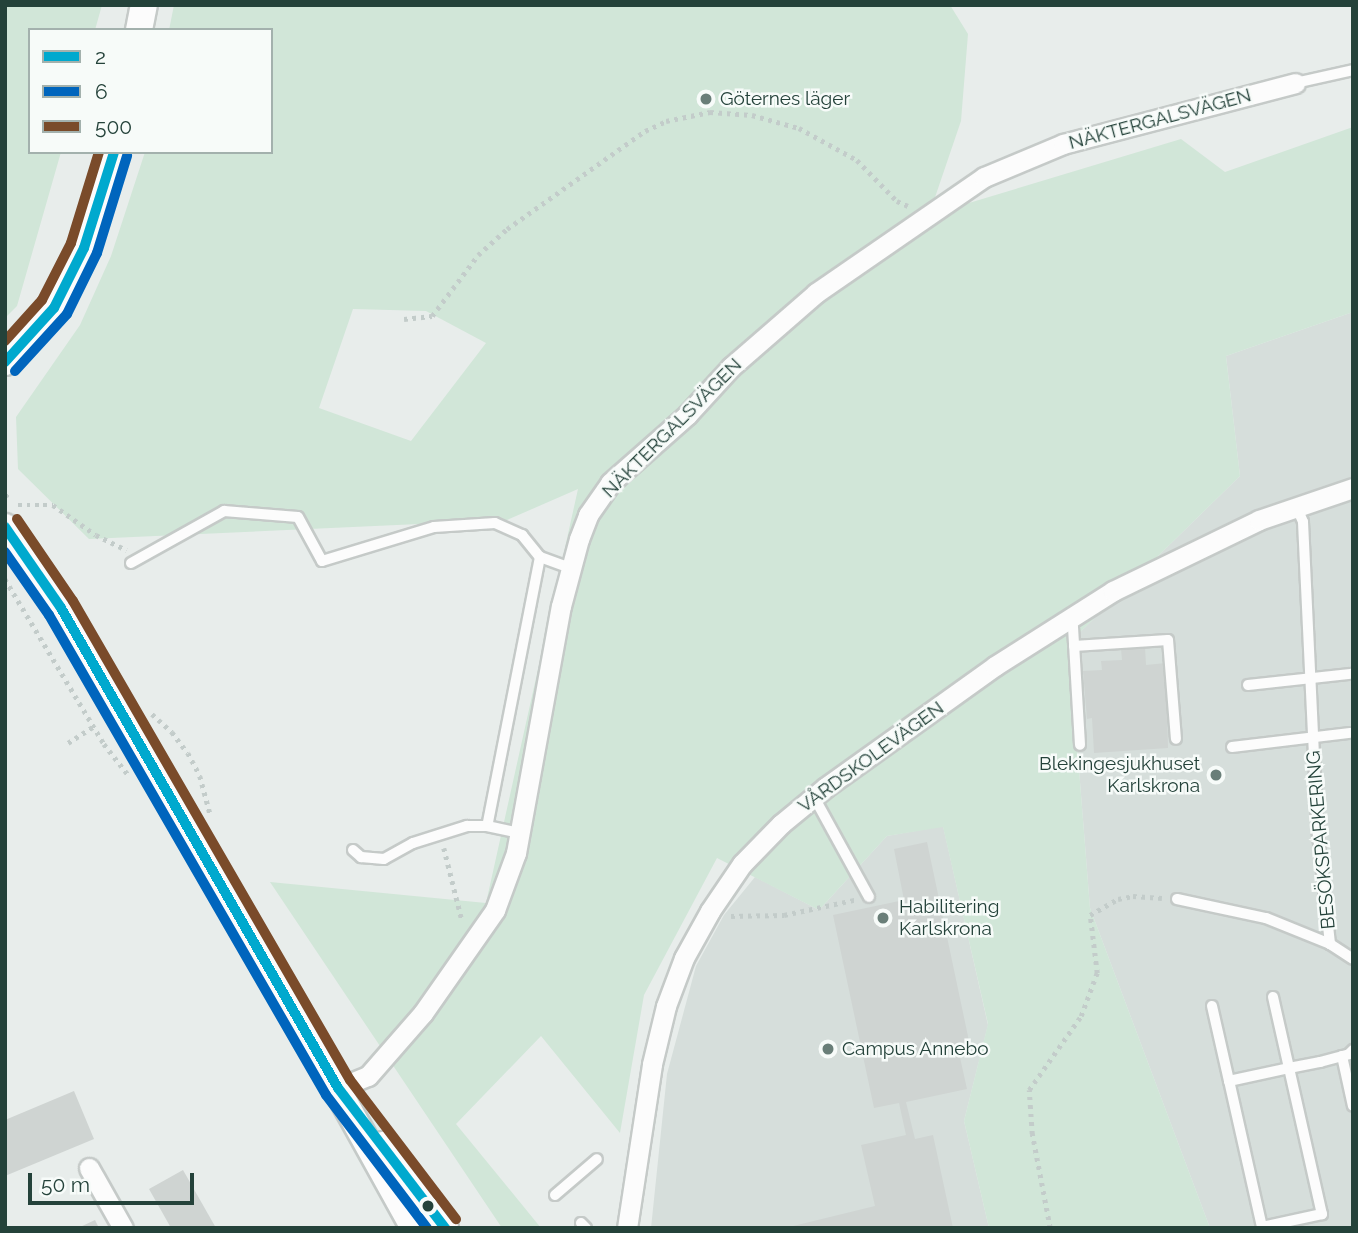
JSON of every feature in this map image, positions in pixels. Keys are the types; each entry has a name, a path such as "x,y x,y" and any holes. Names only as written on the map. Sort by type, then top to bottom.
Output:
{"street":[{"path":"139,28 145,5"},
{"name":"NÄKTERGALSVÄGEN","path":"338,1088 368,1076 423,1013 495,910 520,833 571,568 588,515 611,483 687,415 731,367 816,293 984,177 1063,144 1295,83"},
{"path":"5,362 54,308 84,248 113,154"},
{"name":"VÅRDSKOLEVÄGEN","path":"627,1228 652,1064 666,1006 684,958 710,911 742,864 781,824 814,797 995,666 1069,617 1188,552 1296,506 1353,488"},
{"path":"12,516 61,608 338,1088 414,1228"},
{"path":"338,1088 445,1228"},
{"path":"89,1168 123,1228"}],"lane":[{"path":"1295,83 1353,70"},
{"name":"BESÖKSPARKERING","path":"1296,506 1303,522 1318,835 1330,944"},
{"path":"131,563 224,511 298,517 322,561 434,527 495,523 522,535 540,557 571,568"},
{"path":"488,826 540,557"},
{"path":"1069,617 1074,646 1080,745"},
{"path":"1074,646 1168,640 1176,739"},
{"path":"1248,685 1350,674"},
{"name":"BESÖKSPARKERING","path":"1232,747 1350,733"},
{"path":"814,797 869,897"},
{"path":"353,850 361,857 384,859 440,833 467,826 488,826 520,833"},
{"name":"BESÖKSPARKERING","path":"1177,899 1266,918 1330,944 1353,959"},
{"path":"1212,1006 1262,1227 1322,1214 1273,997"},
{"path":"1229,1081 1342,1056 1353,1050"},
{"path":"1342,1056 1353,1106"},
{"path":"555,1195 597,1159"}],"path":[{"path":"404,319 432,316 478,255 507,229 645,131 666,121 710,113 752,115 799,128 857,160 897,201 928,215"},
{"path":"12,516 53,505 118,547 146,554"},
{"path":"68,743 93,727"},
{"path":"440,833 469,947"},
{"path":"1050,1228 1032,1134 1029,1090 1081,1016 1097,973 1090,915 1118,899 1133,896 1177,899"},
{"path":"723,916 784,915 869,897"}],"shaded area":[{"name":"Blekingesjukhuset Karlskrona","path":"1353,312 1353,1228 1210,1228 1090,908 1069,643 1240,476 1226,356"},
{"name":"Campus Annebo","path":"943,826 988,1025 964,1121 989,1228 651,1228 667,1074 696,966 724,915 755,877 819,910 887,836"}],"green space":[{"path":"5,5 102,5 96,28 28,28 28,154 60,154 17,306 5,318"},
{"path":"174,5 950,5 968,34 961,121 929,215 1181,139 1225,172 1353,127 1353,312 1226,356 1240,476 1069,643 1090,908 1210,1228 989,1228 964,1121 988,1024 943,827 887,836 819,910 717,858 644,995 620,1133 541,1036 456,1124 541,1228 502,1228 270,882 486,903 578,489 507,520 89,539 18,469 16,417 80,325 111,256 144,154 273,154 273,28 169,28","holes":["353,309 426,311 486,343 411,441 319,408"]}],"building":[{"path":"1145,647 1146,665 1166,663 1168,748 1094,753 1092,718 1087,719 1083,671 1102,670 1101,661 1122,660 1121,649"},
{"path":"927,842 969,1041 957,1044 967,1089 906,1102 915,1139 933,1135 953,1228 785,1228 875,1206 861,1145 906,1135 899,1103 874,1108 833,915 904,900 894,849"},
{"path":"74,1091 94,1139 5,1176 5,1120"},
{"path":"183,1170 216,1228 171,1228 149,1189"},
{"path":"95,1220 99,1228 78,1228"}],"transit line":[{"name":"500","path":"5,341 42,300 71,243 98,154"},
{"name":"2","path":"5,362 54,308 84,248 113,154"},
{"name":"6","path":"15,371 67,314 97,253 127,156"},
{"name":"500","path":"17,519 73,601 350,1080 456,1219"},
{"name":"2","path":"5,527 61,608 338,1088 445,1228"},
{"name":"6","path":"5,552 49,615 326,1095 427,1228"}],"place":[{"name":"Göternes läger","path":"706,99"},
{"name":"Blekingesjukhuset Karlskrona","path":"1216,775"},
{"name":"Habilitering Karlskrona","path":"883,918"},
{"name":"Campus Annebo","path":"828,1049"}]}
